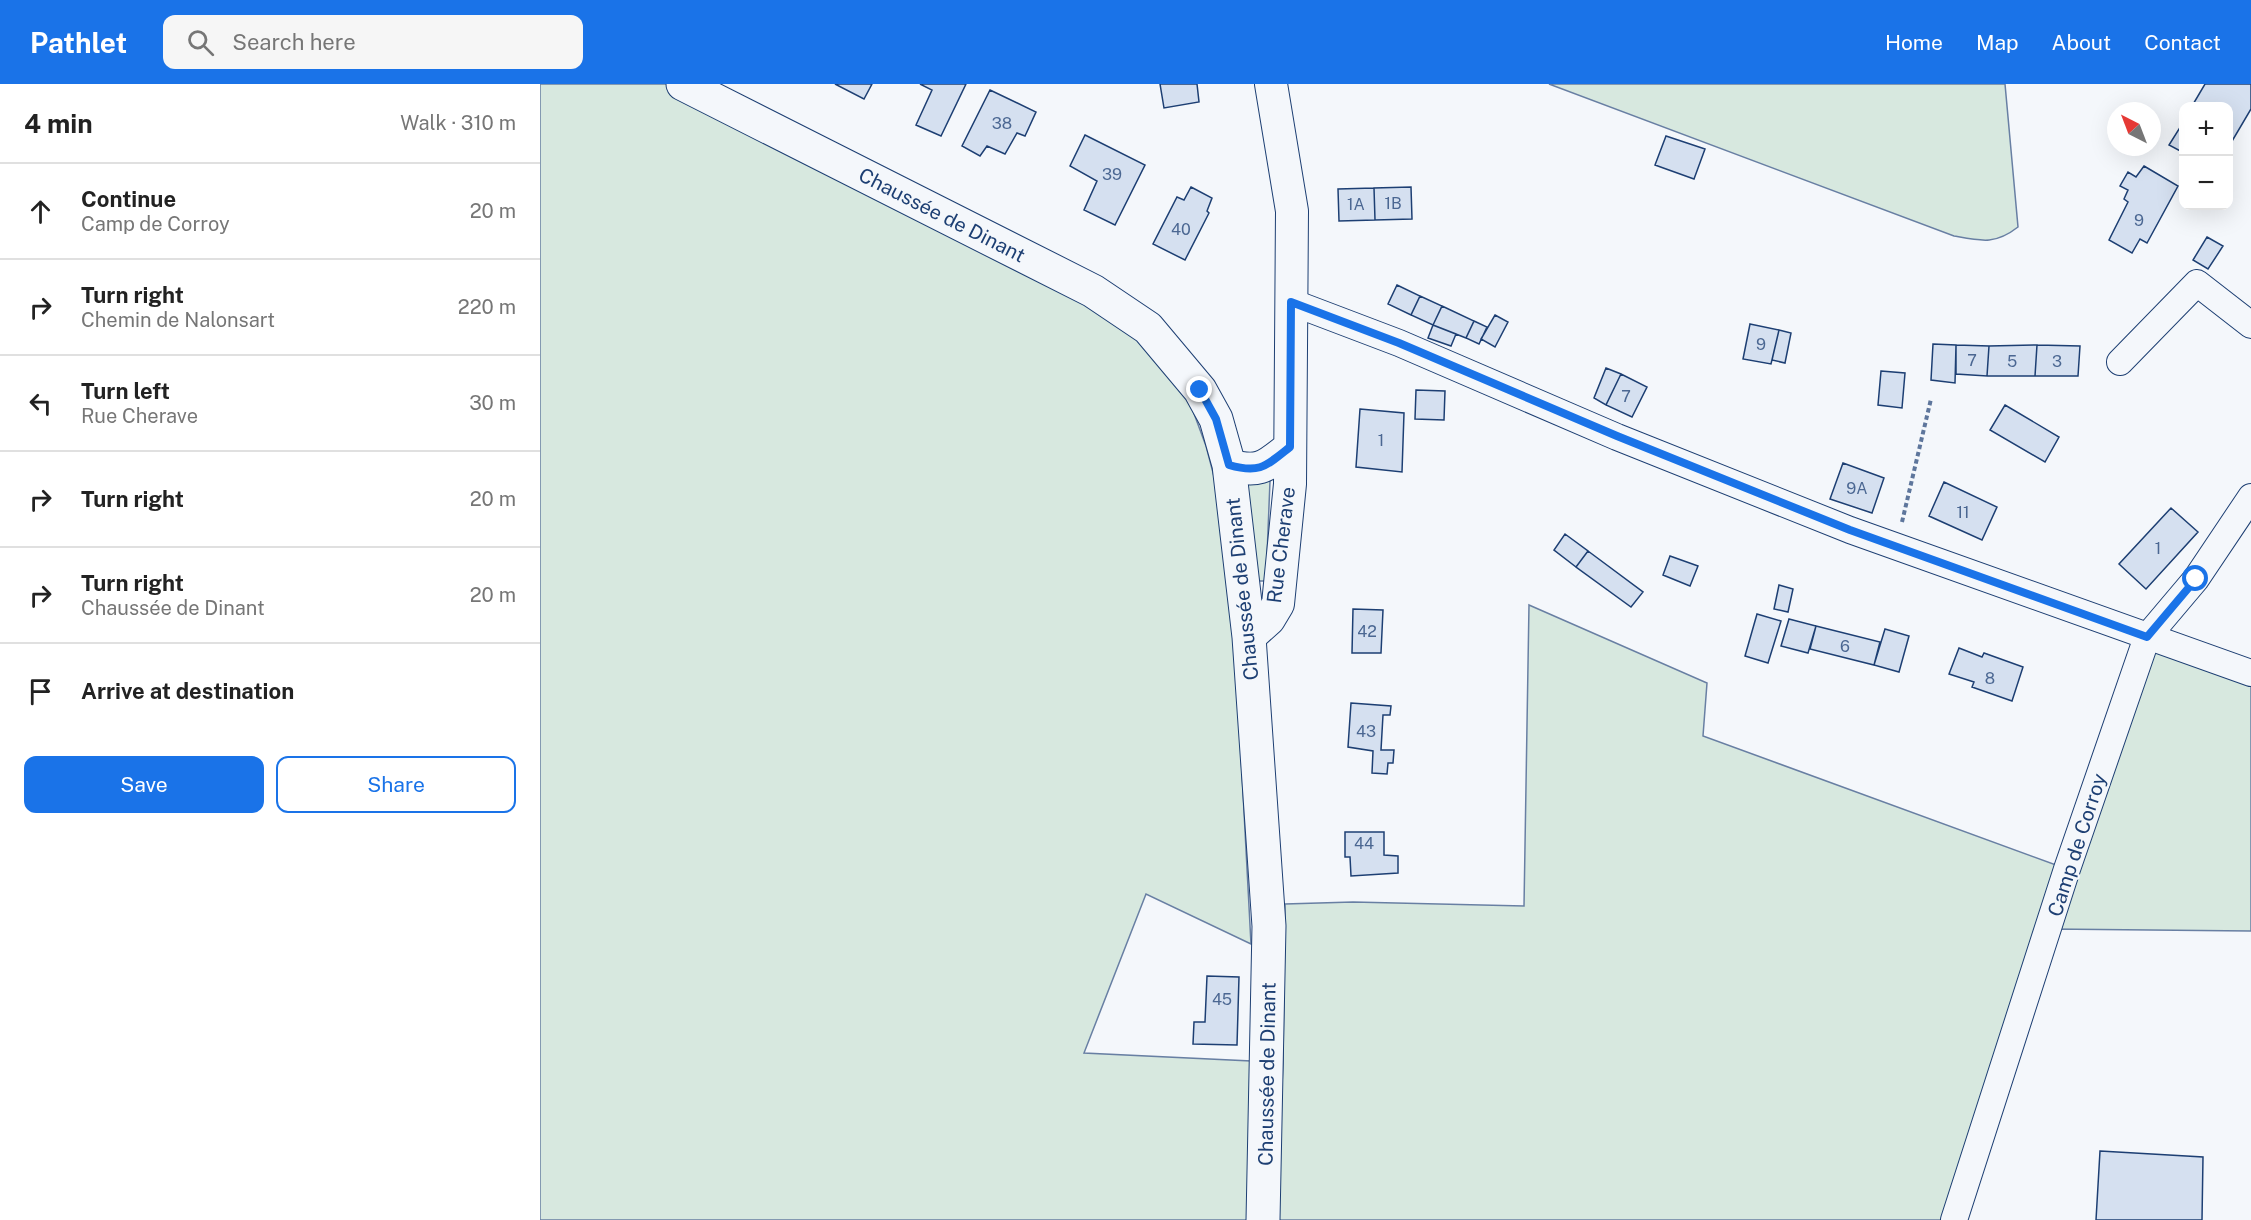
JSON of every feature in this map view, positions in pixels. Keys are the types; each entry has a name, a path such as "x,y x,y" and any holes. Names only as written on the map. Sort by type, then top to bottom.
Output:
{"main road":[{"name":"Chaussée de Dinant","path":"683,84 1093,291 1148,328 1200,390 1216,419 1229,465 1249,637 1269,926 1263,1220"}],"street":[{"name":"Rue Cherave","path":"1249,637 1269,619 1278,604 1290,484 1292,211 1271,84"},
{"path":"2120,363 2197,283 2251,325"},
{"path":"1291,302 1399,343 1628,441 1896,546 2251,673"},
{"path":"1229,465 1245,470 1266,466 1290,447"},
{"name":"Camp de Corroy","path":"1954,1220 2067,869 2147,637 2196,579 2251,497"}],"path":[{"path":"1896,546 1931,399"}],"shaded area":[{"path":"540,84 683,84 975,232 1127,330 1162,363 1186,392 1206,446 1216,484 1236,660 1251,944 1146,894 1084,1053 1251,1061 1247,1220 540,1220"},
{"path":"1549,84 2005,84 2018,227 2002,237 1988,240 1954,236"},
{"path":"1270,481 1266,581 1257,581 1245,484"},
{"path":"1529,605 1707,683 1703,736 2067,869 2147,637 2251,673 2251,931 2050,929 1954,1220 1276,1220 1283,1063 1285,904 1353,902 1524,906"}],"building":[{"path":"835,84 872,84 864,99"},
{"path":"920,84 966,84 941,136 916,125 932,90"},
{"path":"1160,84 1197,84 1199,102 1164,108"},
{"path":"2205,84 2251,84 2251,109 2233,140 2233,102 2194,102"},
{"path":"990,90 1036,112 1025,136 1017,133 1005,154 987,146 980,156 962,146"},
{"path":"2179,129 2179,150 2169,145"},
{"path":"1085,135 1145,165 1115,225 1084,210 1097,181 1070,166"},
{"path":"1666,136 1705,149 1694,179 1655,165"},
{"path":"2144,166 2178,186 2147,243 2140,239 2132,253 2109,240 2128,202 2124,199 2128,190 2120,186 2128,172 2136,177"},
{"path":"1191,187 1212,198 1207,211 1209,213 1185,260 1153,244 1177,197 1184,200"},
{"path":"1411,187 1412,219 1375,220 1374,188"},
{"path":"1374,188 1375,220 1339,221 1338,189"},
{"path":"2207,237 2223,246 2208,269 2193,260"},
{"path":"1397,285 1420,296 1411,315 1388,304"},
{"path":"1420,296 1442,306 1433,325 1411,315"},
{"path":"1442,306 1474,321 1466,338 1433,325"},
{"path":"1495,315 1508,322 1495,347 1481,339"},
{"path":"1474,321 1487,327 1479,344 1466,338"},
{"path":"1750,324 1779,330 1771,364 1743,359"},
{"path":"1433,325 1456,334 1451,346 1428,338"},
{"path":"1779,330 1791,333 1785,363 1772,360"},
{"path":"1933,344 1956,345 1955,383 1931,380"},
{"path":"1956,345 1989,346 1987,376 1956,374"},
{"path":"2037,345 2035,376 1987,376 1989,346"},
{"path":"2037,345 2080,346 2078,376 2035,376"},
{"path":"1606,368 1621,374 1606,405 1594,398"},
{"path":"1881,371 1905,373 1902,408 1878,405"},
{"path":"1621,374 1647,387 1632,417 1606,405"},
{"path":"1416,390 1445,391 1444,420 1415,419"},
{"path":"2005,405 2059,437 2045,462 1990,430"},
{"path":"1360,409 1404,413 1402,472 1356,467"},
{"path":"1843,463 1884,478 1872,513 1830,499"},
{"path":"1944,482 1997,507 1982,540 1929,516"},
{"path":"2171,508 2198,532 2146,589 2119,564"},
{"path":"1565,534 1588,551 1576,567 1554,550"},
{"path":"1588,551 1643,592 1631,607 1576,567"},
{"path":"1670,556 1698,566 1690,586 1663,575"},
{"path":"1779,585 1793,589 1788,612 1774,609"},
{"path":"1353,609 1383,610 1381,653 1352,653"},
{"path":"1757,614 1781,621 1768,663 1745,656"},
{"path":"1789,619 1816,626 1808,653 1781,646"},
{"path":"1816,626 1880,642 1874,665 1810,649"},
{"path":"1885,629 1909,636 1899,672 1874,665"},
{"path":"1959,648 1982,657 1984,653 2023,667 2012,701 1972,687 1974,682 1949,674"},
{"path":"1351,703 1391,706 1390,715 1383,715 1381,750 1394,750 1393,763 1388,763 1387,774 1372,773 1373,751 1348,747"},
{"path":"1345,832 1384,832 1384,855 1398,856 1398,873 1351,876 1350,857 1345,857"},
{"path":"1207,976 1239,977 1237,1045 1193,1044 1194,1022 1205,1022"},
{"path":"2100,1151 2203,1157 2202,1220 2096,1220"}],"route":[{"path":"1200,390 1216,419 1229,465 1245,470 1266,466 1290,447 1291,302 1399,343 1617,436 1850,530 2147,637 2196,579"}]}
